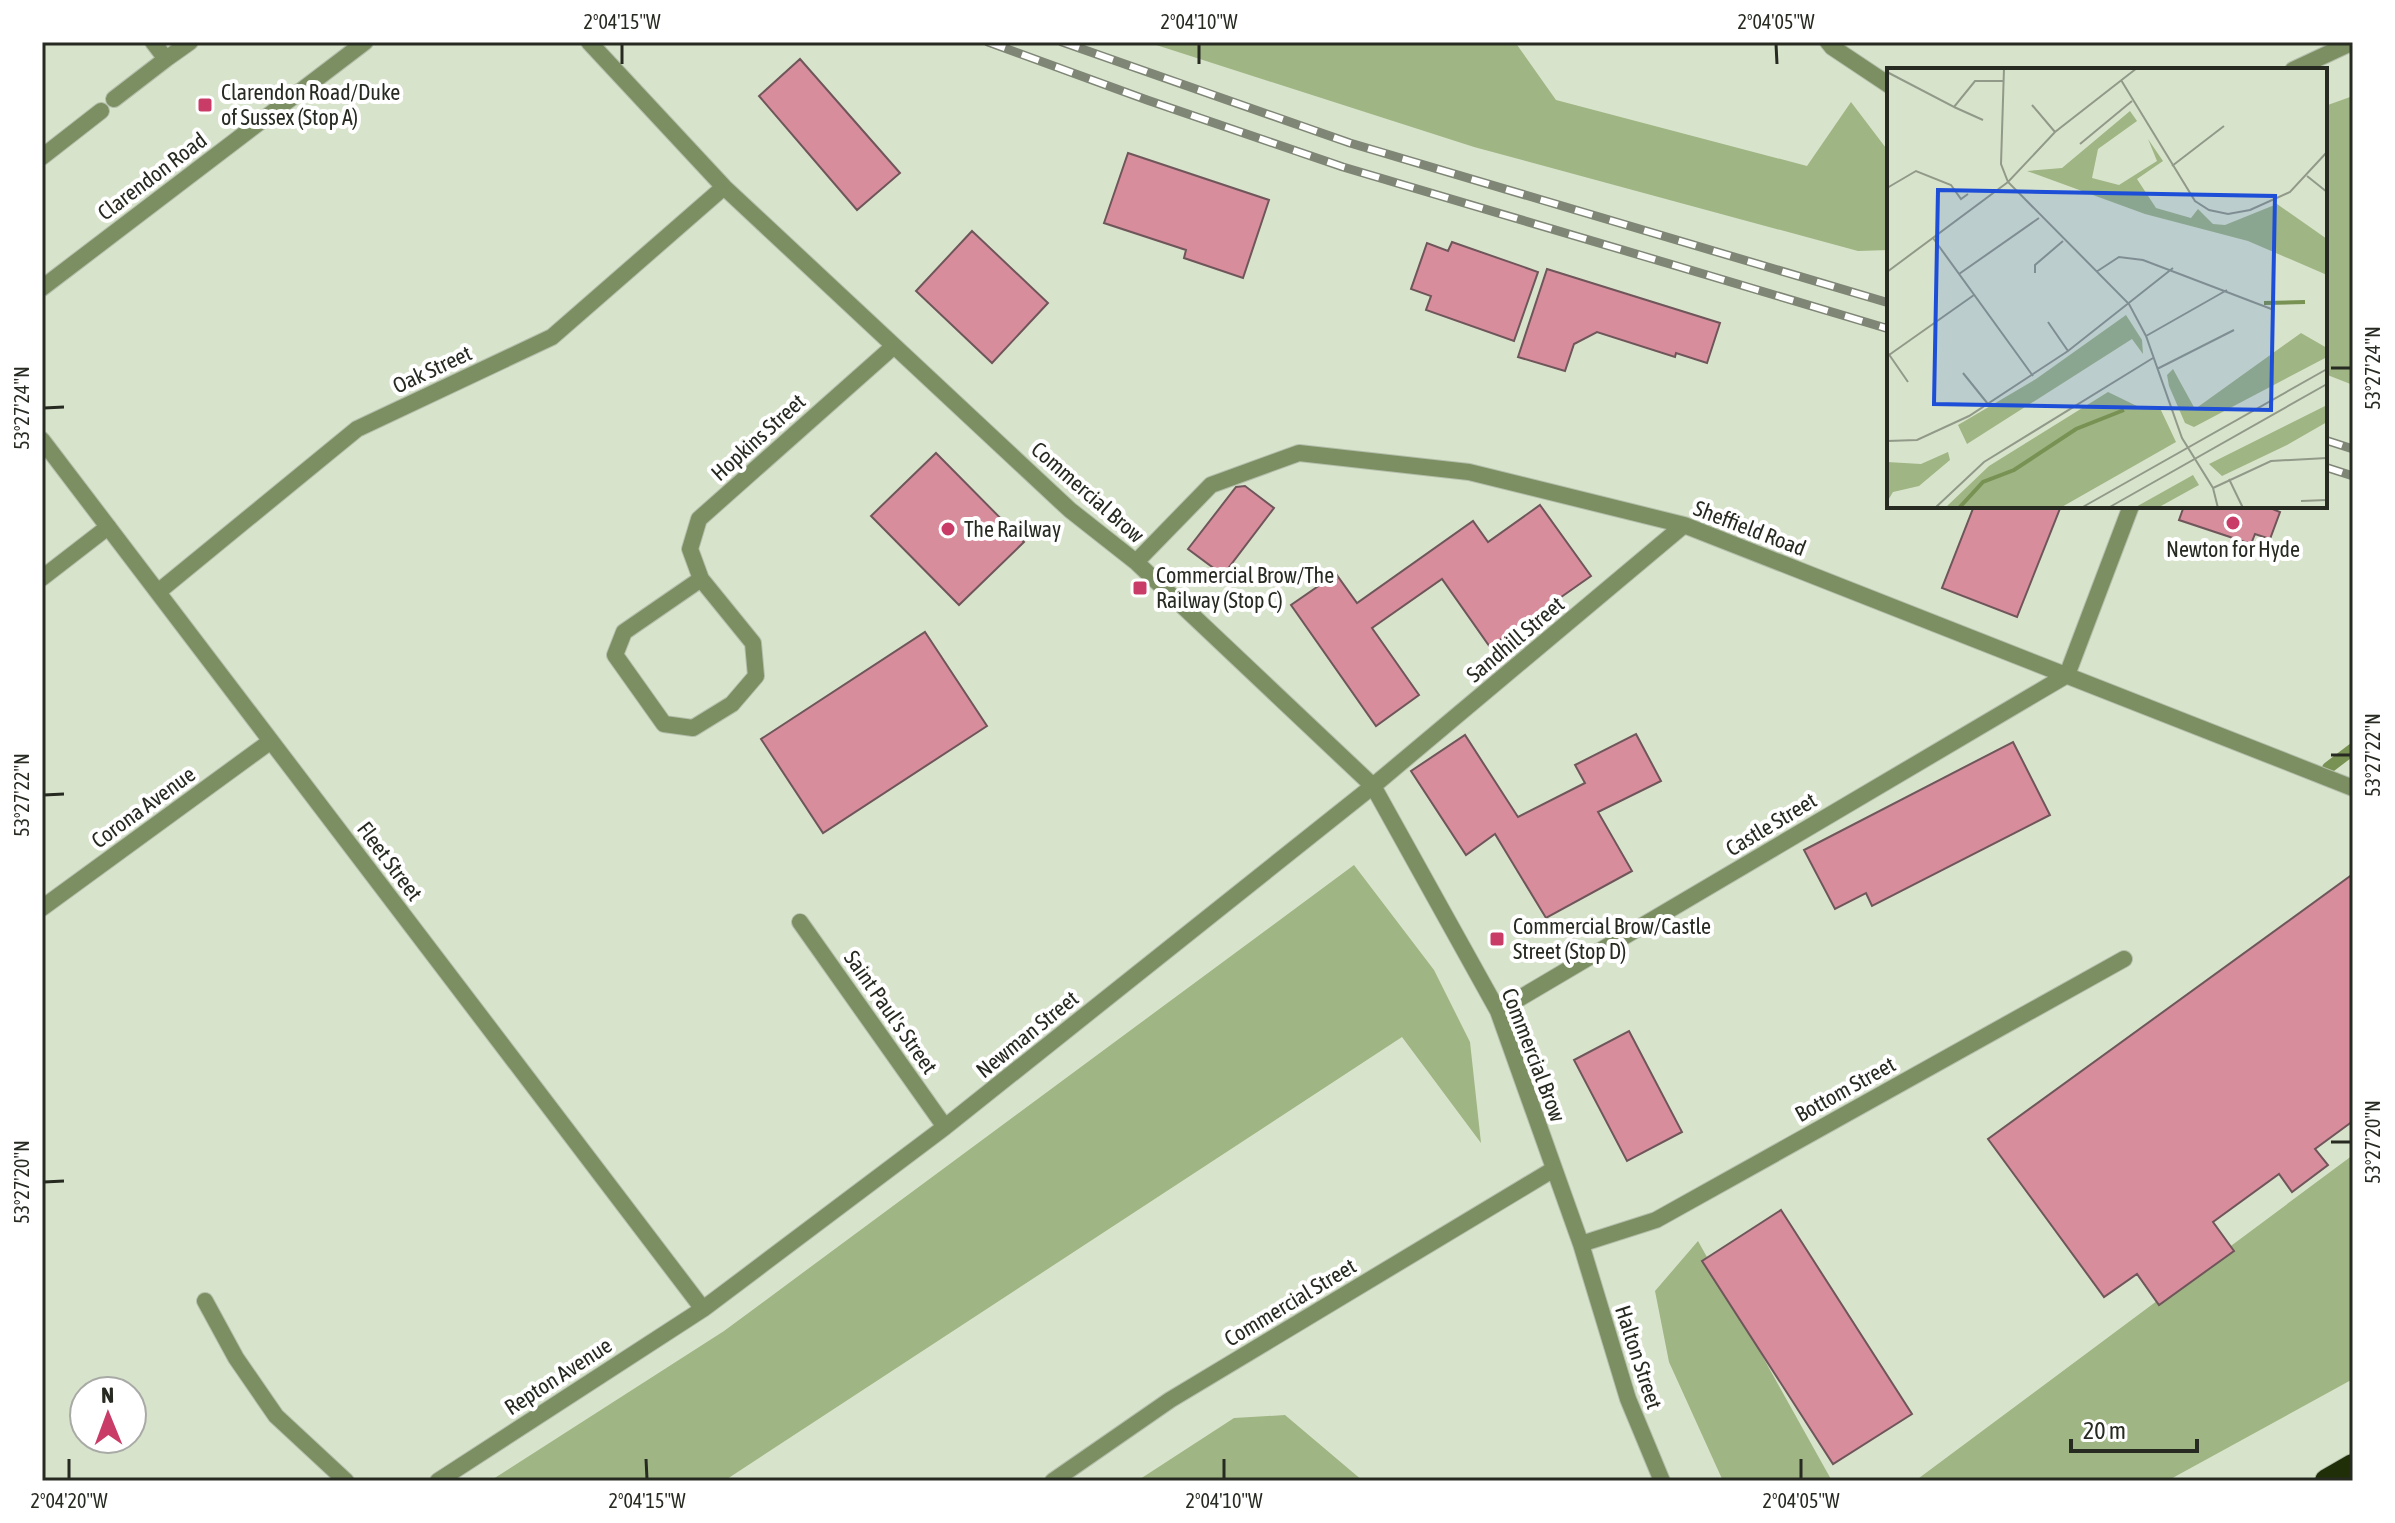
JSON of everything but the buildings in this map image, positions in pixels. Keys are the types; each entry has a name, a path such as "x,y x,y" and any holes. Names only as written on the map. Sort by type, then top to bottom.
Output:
{"highway":[{"path":"2327,1481 2353,1466"}],"street":[{"path":"153,42 166,59"},
{"path":"114,99 190,42"},
{"name":"Clarendon Road","path":"42,288 365,42"},
{"name":"Commercial Brow","path":"589,42 724,187 1070,510 1136,562 1373,786 1498,1011 1581,1244"},
{"path":"1828,42 1887,84"},
{"path":"2297,68 2353,42"},
{"path":"42,157 101,111"},
{"name":"Oak Street","path":"158,592 357,429 552,337 724,187"},
{"name":"Hopkins Street","path":"701,579 690,549 699,519 894,346"},
{"name":"Fleet Street","path":"42,440 703,1309"},
{"name":"Sheffield Road","path":"1136,562 1211,485 1299,453 1469,472 1684,525 2353,788"},
{"path":"2067,675 2130,508"},
{"name":"Sandhill Street","path":"1373,786 1684,525"},
{"path":"42,578 108,527"},
{"path":"701,579 753,643 756,676 732,704 693,728 664,724 615,655 624,632 701,579"},
{"name":"Castle Street","path":"1498,1011 2067,675"},
{"name":"Corona Avenue","path":"42,908 271,741"},
{"name":"Newman Street","path":"703,1309 945,1127 1373,786"},
{"name":"Saint Paul's Street","path":"800,922 945,1127"},
{"name":"Bottom Street","path":"1581,1244 1656,1220 2124,959"},
{"name":"Commercial Street","path":"1053,1481 1170,1400 1554,1169"},
{"name":"Halton Street","path":"1581,1244 1628,1399 1662,1481"},
{"path":"205,1301 236,1358 276,1416 346,1481"},
{"name":"Repton Avenue","path":"438,1481 703,1309"}],"green space":[{"path":"1147,42 1515,42 1556,100 1807,166 1851,102 1887,149 1887,250 1858,251 1474,147"},
{"path":"2353,96 2353,385 2327,375 2327,105"},
{"path":"1354,865 1434,970 1470,1042 1481,1143 1402,1037 724,1481 490,1481 724,1331"},
{"path":"2353,1155 2353,1379 2167,1481 1915,1481"},
{"path":"1698,1241 1832,1481 1723,1481 1669,1362 1655,1291"},
{"path":"1285,1415 1363,1481 1137,1481 1234,1418"}],"waterway":[{"path":"2328,768 2353,749"}],"railway":[{"path":"988,42 1343,167 1887,328"},
{"path":"1062,42 1350,143 1887,302"},
{"path":"2327,441 2353,449"},
{"path":"2327,468 2353,476"}],"place":[{"name":"Clarendon Road/Duke of Sussex (Stop A)","path":"205,105"},
{"name":"Newton for Hyde","path":"2233,523"},
{"name":"The Railway","path":"948,529"},
{"name":"Commercial Brow/The Railway (Stop C)","path":"1140,588"},
{"name":"Commercial Brow/Castle Street (Stop D)","path":"1497,939"}]}
